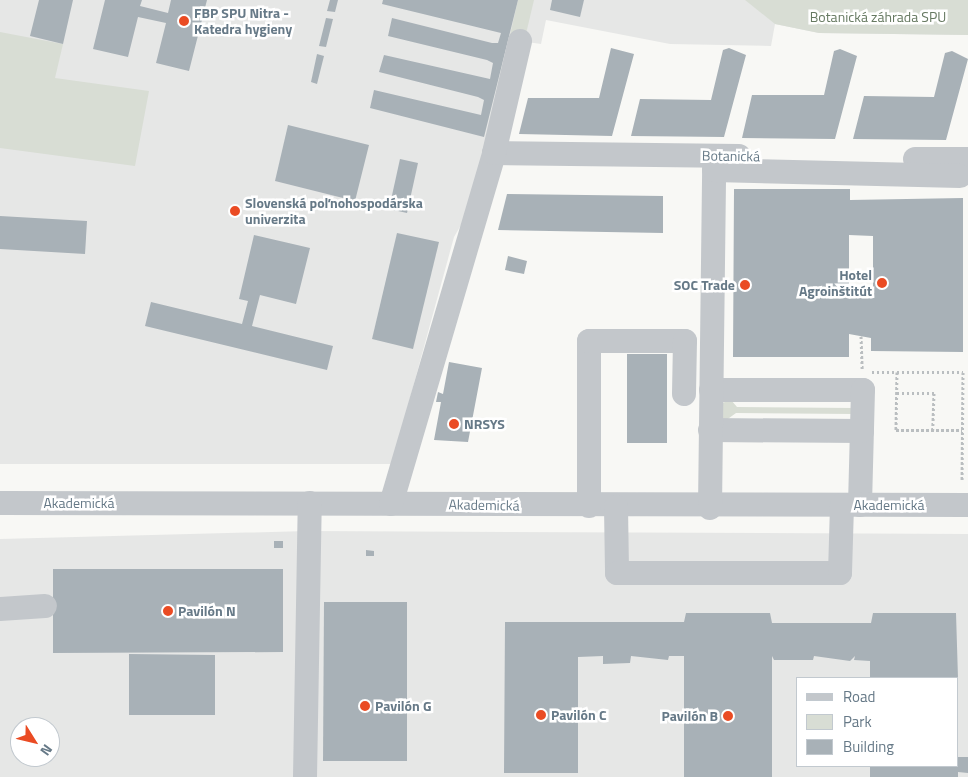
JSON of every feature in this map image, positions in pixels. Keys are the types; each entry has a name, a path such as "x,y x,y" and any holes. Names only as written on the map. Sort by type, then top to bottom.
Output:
{"street":[{"path":"391,504 494,153 520,41"},
{"name":"Botanická","path":"494,153 964,168"},
{"path":"710,508 714,170 964,168"},
{"path":"588,506 589,341 685,341 684,394"},
{"path":"616,507 617,573 840,573 862,431 862,381 711,390"},
{"path":"710,430 862,431"},
{"name":"Akademická","path":"0,504 391,504 710,508 968,505"},
{"path":"305,777 310,504"},
{"path":"0,609 44,606"}],"path":[{"path":"862,336 862,381 898,372 963,372 962,480"},
{"path":"898,372 896,430 962,430"},
{"path":"897,393 934,393 933,430"}],"shaded area":[{"name":"Slovenská poľnohospodárska univerzita","path":"0,0 968,0 968,35 819,33 775,24 771,46 670,44 546,20 541,44 520,41 485,184 454,237 392,464 0,464"},
{"path":"307,531 968,534 968,777 0,777 0,539"}],"green space":[{"path":"518,0 534,0 525,38 510,35"},
{"name":"Botanická záhrada SPU","path":"745,0 968,0 968,35 819,33 775,24"},
{"path":"0,32 63,44 55,78 149,91 135,166 0,148"},
{"path":"731,400 737,407 854,408 854,414 736,413 725,421 718,413 719,404"}],"building":[{"path":"39,0 73,0 63,44 30,36"},
{"path":"105,0 142,0 140,6 168,13 171,0 207,0 189,71 156,63 166,23 138,17 128,57 93,49"},
{"path":"330,0 338,0 335,12 327,11"},
{"path":"383,0 518,0 484,137 370,108 374,90 481,115 484,100 478,97 379,72 384,55 490,79 493,63 487,60 388,36 392,18 492,43 498,43 501,33 382,4"},
{"path":"552,0 584,0 580,17 550,10"},
{"path":"326,18 333,19 326,47 319,46"},
{"path":"611,48 634,54 612,136 519,134 528,98 599,98"},
{"path":"729,48 746,55 724,137 631,136 640,99 711,100 723,50"},
{"path":"840,49 857,56 835,139 742,138 752,95 824,95 834,51"},
{"path":"952,51 968,59 946,140 853,139 864,96 934,97 945,53"},
{"path":"317,54 324,56 317,84 311,82"},
{"path":"288,125 369,145 355,201 275,181"},
{"path":"400,159 418,163 407,213 389,209"},
{"path":"734,189 850,189 850,200 963,198 963,352 871,351 871,338 849,334 849,357 733,357","holes":["849,235 873,236 873,298 849,298"]},
{"path":"507,194 663,196 663,233 498,230"},
{"path":"0,216 87,221 85,254 0,249"},
{"path":"397,233 439,242 413,349 372,339"},
{"path":"254,235 310,248 296,304 260,295 252,326 333,346 327,370 145,326 151,302 242,324 248,301 239,299"},
{"path":"508,256 527,261 524,274 505,270"},
{"path":"627,354 667,354 667,443 627,443"},
{"path":"449,362 482,368 468,442 434,440 441,402 436,402 438,392 443,394"},
{"path":"274,541 283,541 283,548 274,548"},
{"path":"366,550 374,551 374,556 366,556"},
{"name":"Pavilón N","path":"53,569 283,569 283,652 53,653"},
{"name":"Pavilón G","path":"324,602 407,602 407,761 323,761"},
{"path":"686,613 770,613 772,623 871,623 873,613 956,613 958,677 870,677 870,661 854,660 855,656 850,661 814,656 813,660 774,660 772,656 772,777 684,777 684,656 669,656 668,660 631,656 630,663 603,664 603,656 578,657 578,773 504,773 505,622 684,622"},
{"path":"129,654 215,655 215,715 129,715"},
{"path":"958,757 968,757 968,773 958,772 958,777 870,777 870,767 958,767"}],"place":[{"name":"FBP SPU Nitra - Katedra hygieny","path":"184,21"},
{"name":"Slovenská poľnohospodárska univerzita","path":"235,211"},
{"name":"Hotel Agroinštitút","path":"882,283"},
{"name":"SOC Trade","path":"745,285"},
{"name":"NRSYS","path":"454,424"},
{"name":"Pavilón N","path":"168,611"},
{"name":"Pavilón G","path":"365,706"},
{"name":"Pavilón C","path":"541,715"},
{"name":"Pavilón B","path":"728,716"}]}
